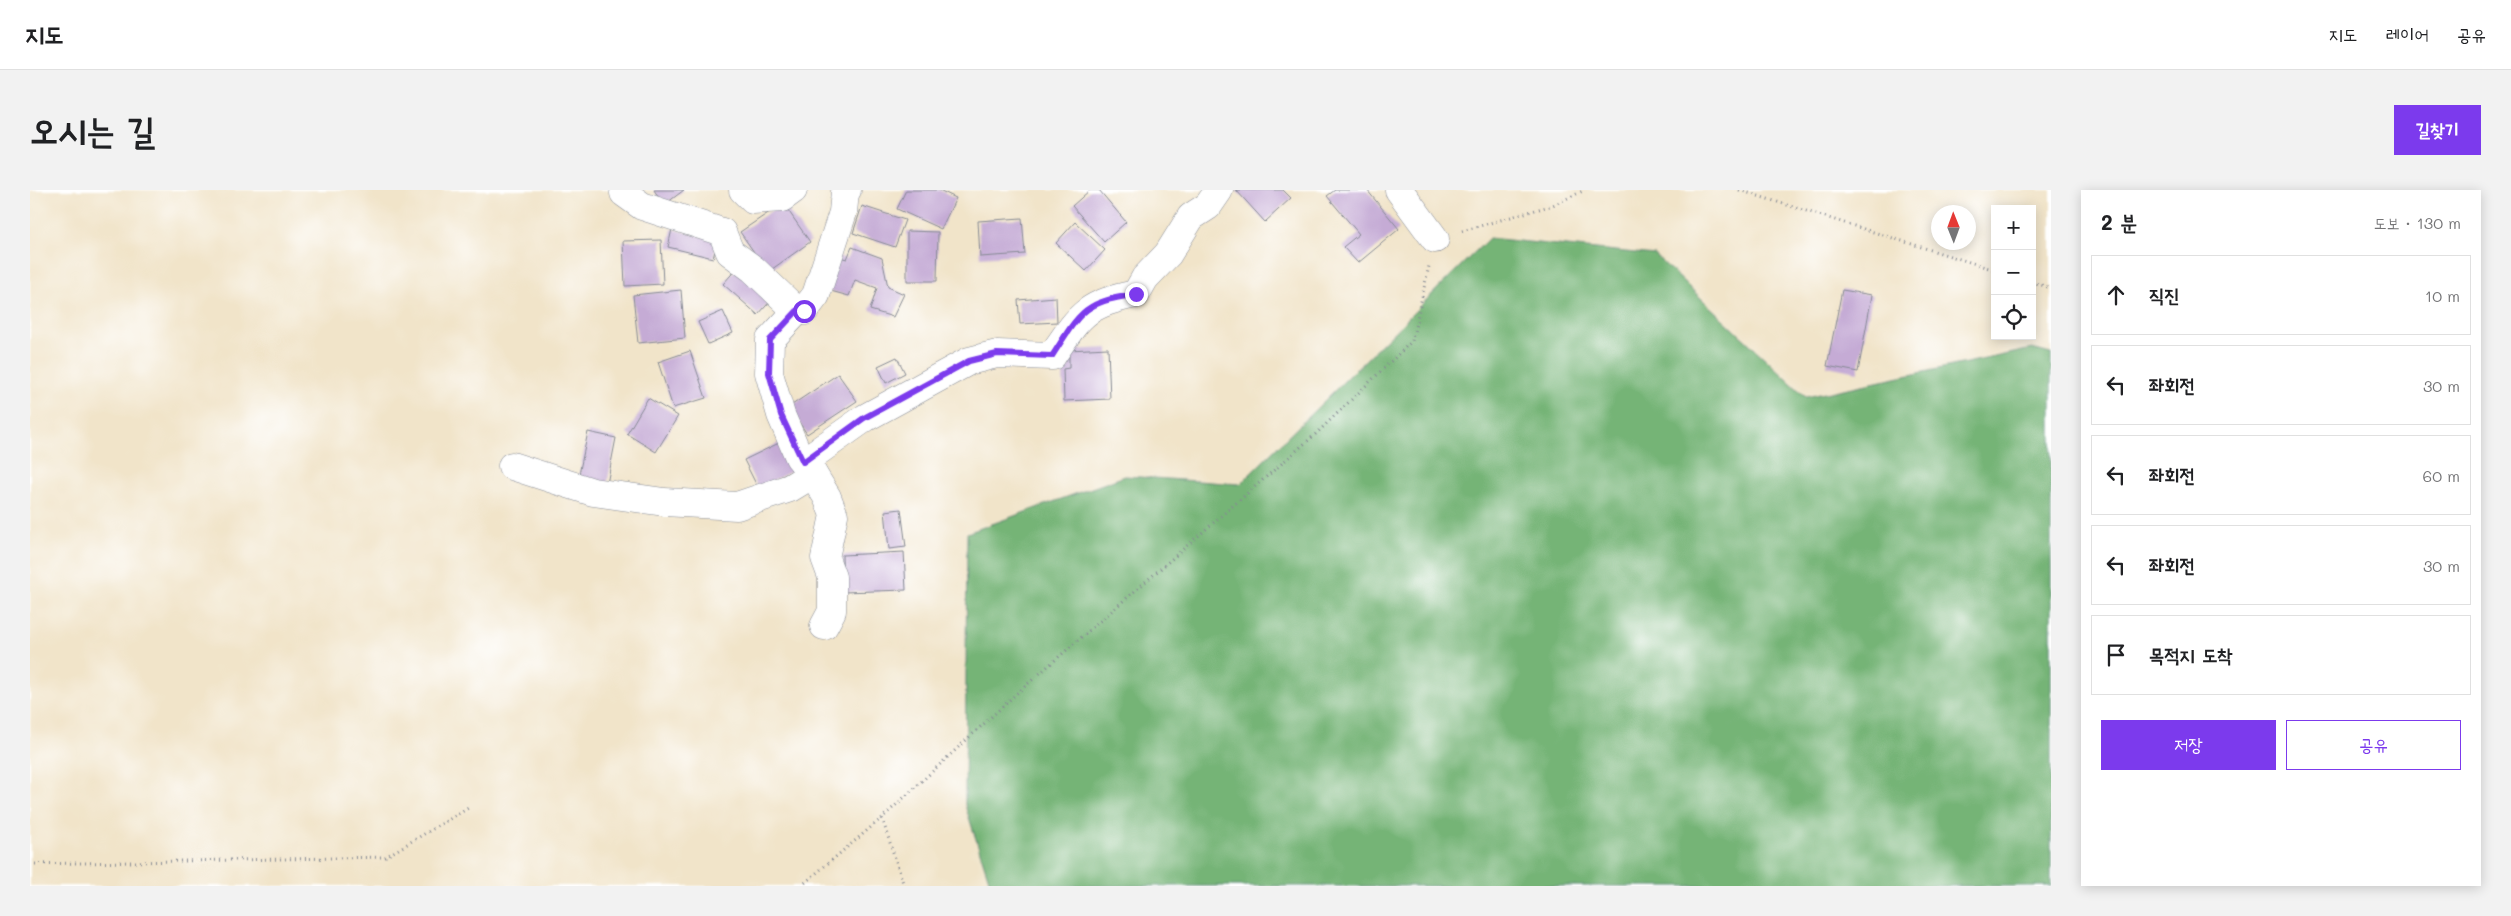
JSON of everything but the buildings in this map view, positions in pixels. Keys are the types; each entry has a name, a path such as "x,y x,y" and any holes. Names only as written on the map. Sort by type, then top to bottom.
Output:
{"street":[{"path":"626,190 624,193 642,206 722,232 730,252 753,269 797,311 804,311 816,295 844,212 842,191"},
{"path":"743,190 753,200 782,198 793,190"},
{"path":"1399,190 1434,239"},
{"path":"512,466 593,492 664,502 738,506 790,488 808,468 864,418 969,361 997,354 1052,356 1072,327 1090,308 1113,298 1136,294 1145,278 1168,254 1206,195"},
{"path":"797,311 770,340 769,373 781,415 808,468 827,497 834,515 825,558 832,577 832,611 824,626"}],"path":[{"path":"801,886 882,818 1016,694 1318,432 1412,341 1434,239 1553,205 1585,190"},
{"path":"1739,190 1991,269"},
{"path":"2036,283 2051,288"},
{"path":"30,864 385,857 470,807"},
{"path":"882,818 904,886"}],"green space":[{"path":"1489,238 1655,255 1806,397 2032,349 2051,354 2051,886 991,886 965,805 967,533 1125,476 1240,484"}],"route":[{"path":"804,311 797,311 770,340 769,373 781,415 799,457 803,462 864,418 897,401 937,376 969,361 997,354 1052,356 1072,327 1090,308 1113,298 1136,294"}]}
